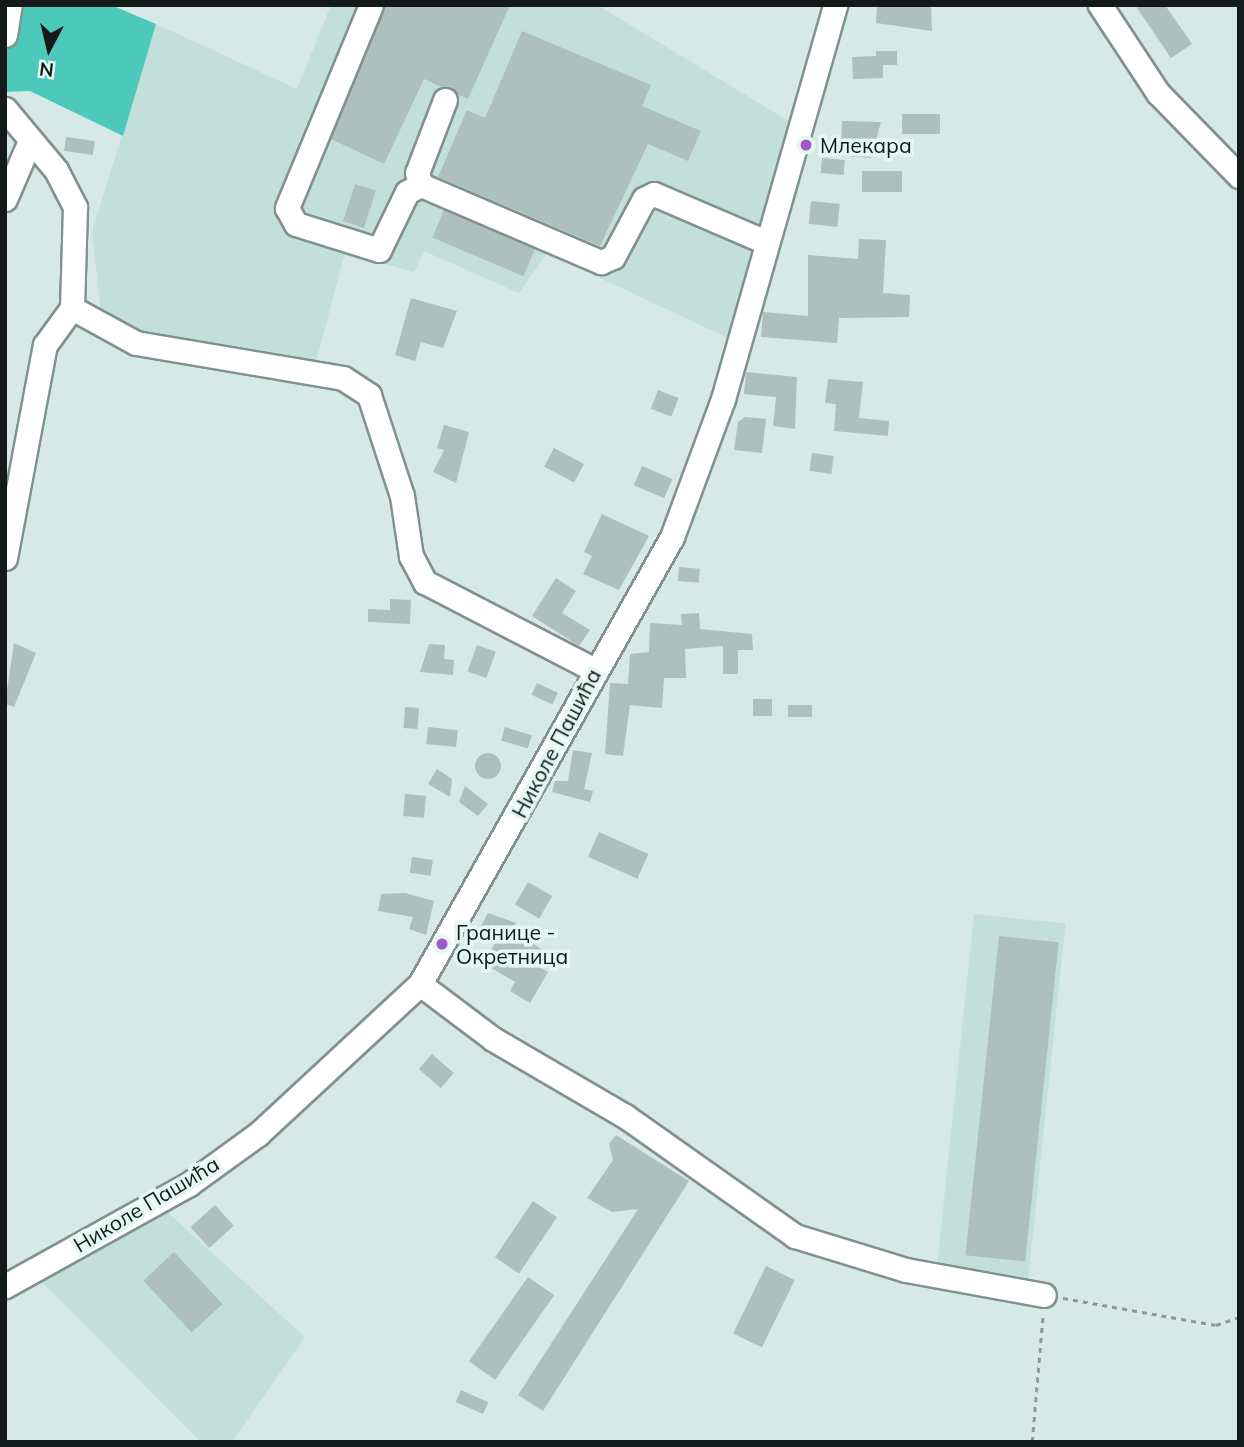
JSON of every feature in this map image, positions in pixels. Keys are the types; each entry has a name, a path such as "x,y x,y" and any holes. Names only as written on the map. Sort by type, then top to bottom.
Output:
{"street":[{"path":"5,35 10,5"},
{"path":"371,5 287,208 296,224 379,250 407,192 421,186 601,262 613,257 644,199 653,194 766,242"},
{"name":"Николе Пашића","path":"5,1286 189,1184 248,1141 420,984 672,537 723,399 835,5"},
{"path":"1100,5 1158,93 1239,176"},
{"path":"421,186 417,173 445,100"},
{"path":"5,109 68,187 75,207 72,308 45,345 5,558"},
{"path":"5,198 30,141"},
{"path":"72,308 136,343 343,378 369,396 401,496 411,556 425,582 595,670"},
{"path":"420,984 493,1039 625,1116 795,1236 906,1270 1044,1295"}],"path":[{"path":"1032,1442 1044,1295 1216,1325 1239,1317"}],"shaded area":[{"path":"331,5 597,5 789,121 730,339 547,253 519,293 424,251 414,272 345,253 315,365 102,322 92,232 156,24 297,89"},
{"path":"974,914 1065,924 1028,1282 936,1272"},
{"path":"164,1209 305,1337 232,1442 201,1442 37,1277"}],"green space":[{"path":"5,5 111,5 156,24 123,136 30,91 5,92"}],"building":[{"path":"385,5 510,5 468,99 424,79 384,164 331,139"},
{"path":"877,5 931,5 932,31 876,23"},
{"path":"1135,5 1165,5 1192,44 1171,58"},
{"path":"522,31 651,85 642,106 701,131 688,161 648,144 600,246 438,177 467,110 485,118"},
{"path":"876,51 897,51 897,65 883,65 883,78 853,79 852,57 876,56"},
{"path":"902,114 940,114 940,134 902,134"},
{"path":"842,121 881,122 871,158 841,156"},
{"path":"66,137 95,141 93,155 64,151"},
{"path":"822,158 845,160 844,175 821,173"},
{"path":"862,171 902,171 902,192 862,192"},
{"path":"355,184 376,191 364,228 343,221"},
{"path":"811,201 840,204 837,227 809,224"},
{"path":"444,210 535,249 523,276 432,238"},
{"path":"859,239 886,240 883,293 910,295 909,317 839,318 837,343 761,337 763,312 808,316 808,255 858,259"},
{"path":"411,298 457,311 443,348 421,342 415,361 395,355"},
{"path":"746,372 797,377 795,429 773,426 776,397 744,394"},
{"path":"828,379 863,382 859,418 889,421 888,436 834,431 836,404 825,403"},
{"path":"658,390 679,398 671,417 651,409"},
{"path":"745,417 766,419 762,453 734,450 738,422"},
{"path":"444,425 469,432 456,483 433,472 444,450 437,448"},
{"path":"554,448 584,464 574,483 544,467"},
{"path":"812,453 834,456 831,474 809,471"},
{"path":"642,466 672,479 664,498 634,485"},
{"path":"602,514 649,536 619,590 583,574 592,556 584,552"},
{"path":"679,567 700,569 699,583 678,581"},
{"path":"556,578 576,591 562,613 590,630 579,646 532,616"},
{"path":"390,599 411,600 410,624 368,622 368,609 390,610"},
{"path":"699,613 700,629 752,634 753,650 738,650 738,674 723,674 723,646 685,649 686,678 664,678 662,708 630,705 623,756 605,754 610,683 628,684 630,654 649,652 650,623 682,625 681,614"},
{"path":"14,643 36,653 14,707 5,704"},
{"path":"429,644 445,645 444,659 454,660 453,675 420,672"},
{"path":"477,645 496,652 486,678 467,671"},
{"path":"537,683 558,693 552,705 532,695"},
{"path":"753,699 772,699 772,716 753,716"},
{"path":"788,705 812,705 812,717 788,717"},
{"path":"405,707 419,708 418,729 404,728"},
{"path":"428,727 458,730 456,747 426,744"},
{"path":"505,727 532,735 528,749 501,740"},
{"path":"573,750 592,753 584,789 593,791 590,802 552,792 555,781 568,781"},
{"path":"488,753 497,757 501,766 497,775 488,779 479,775 475,766 479,757"},
{"path":"437,769 452,779 450,797 428,784"},
{"path":"465,786 488,804 478,816 459,802"},
{"path":"405,794 426,796 424,818 403,816"},
{"path":"599,832 648,854 637,879 588,857"},
{"path":"412,857 433,860 431,876 410,873"},
{"path":"528,882 552,896 539,919 515,905"},
{"path":"405,893 434,901 426,935 409,929 413,917 378,911 381,894"},
{"path":"488,913 516,923 511,931 543,950 534,964 548,972 530,1003 510,991 515,982 483,963 499,937 481,926"},
{"path":"999,936 1059,942 1025,1262 965,1255"},
{"path":"432,1054 454,1073 441,1088 419,1069"},
{"path":"616,1135 689,1181 543,1411 518,1395 638,1209 612,1212 587,1198 613,1160 609,1144"},
{"path":"533,1201 557,1217 519,1274 495,1257"},
{"path":"215,1205 234,1226 209,1248 190,1227"},
{"path":"174,1252 222,1304 192,1333 143,1281"},
{"path":"766,1266 795,1280 762,1347 733,1333"},
{"path":"528,1277 554,1295 495,1380 469,1361"},
{"path":"461,1390 488,1402 483,1414 456,1402"}],"place":[{"name":"Млекара","path":"806,145"},
{"name":"Границе - Окретница","path":"442,944"}]}
